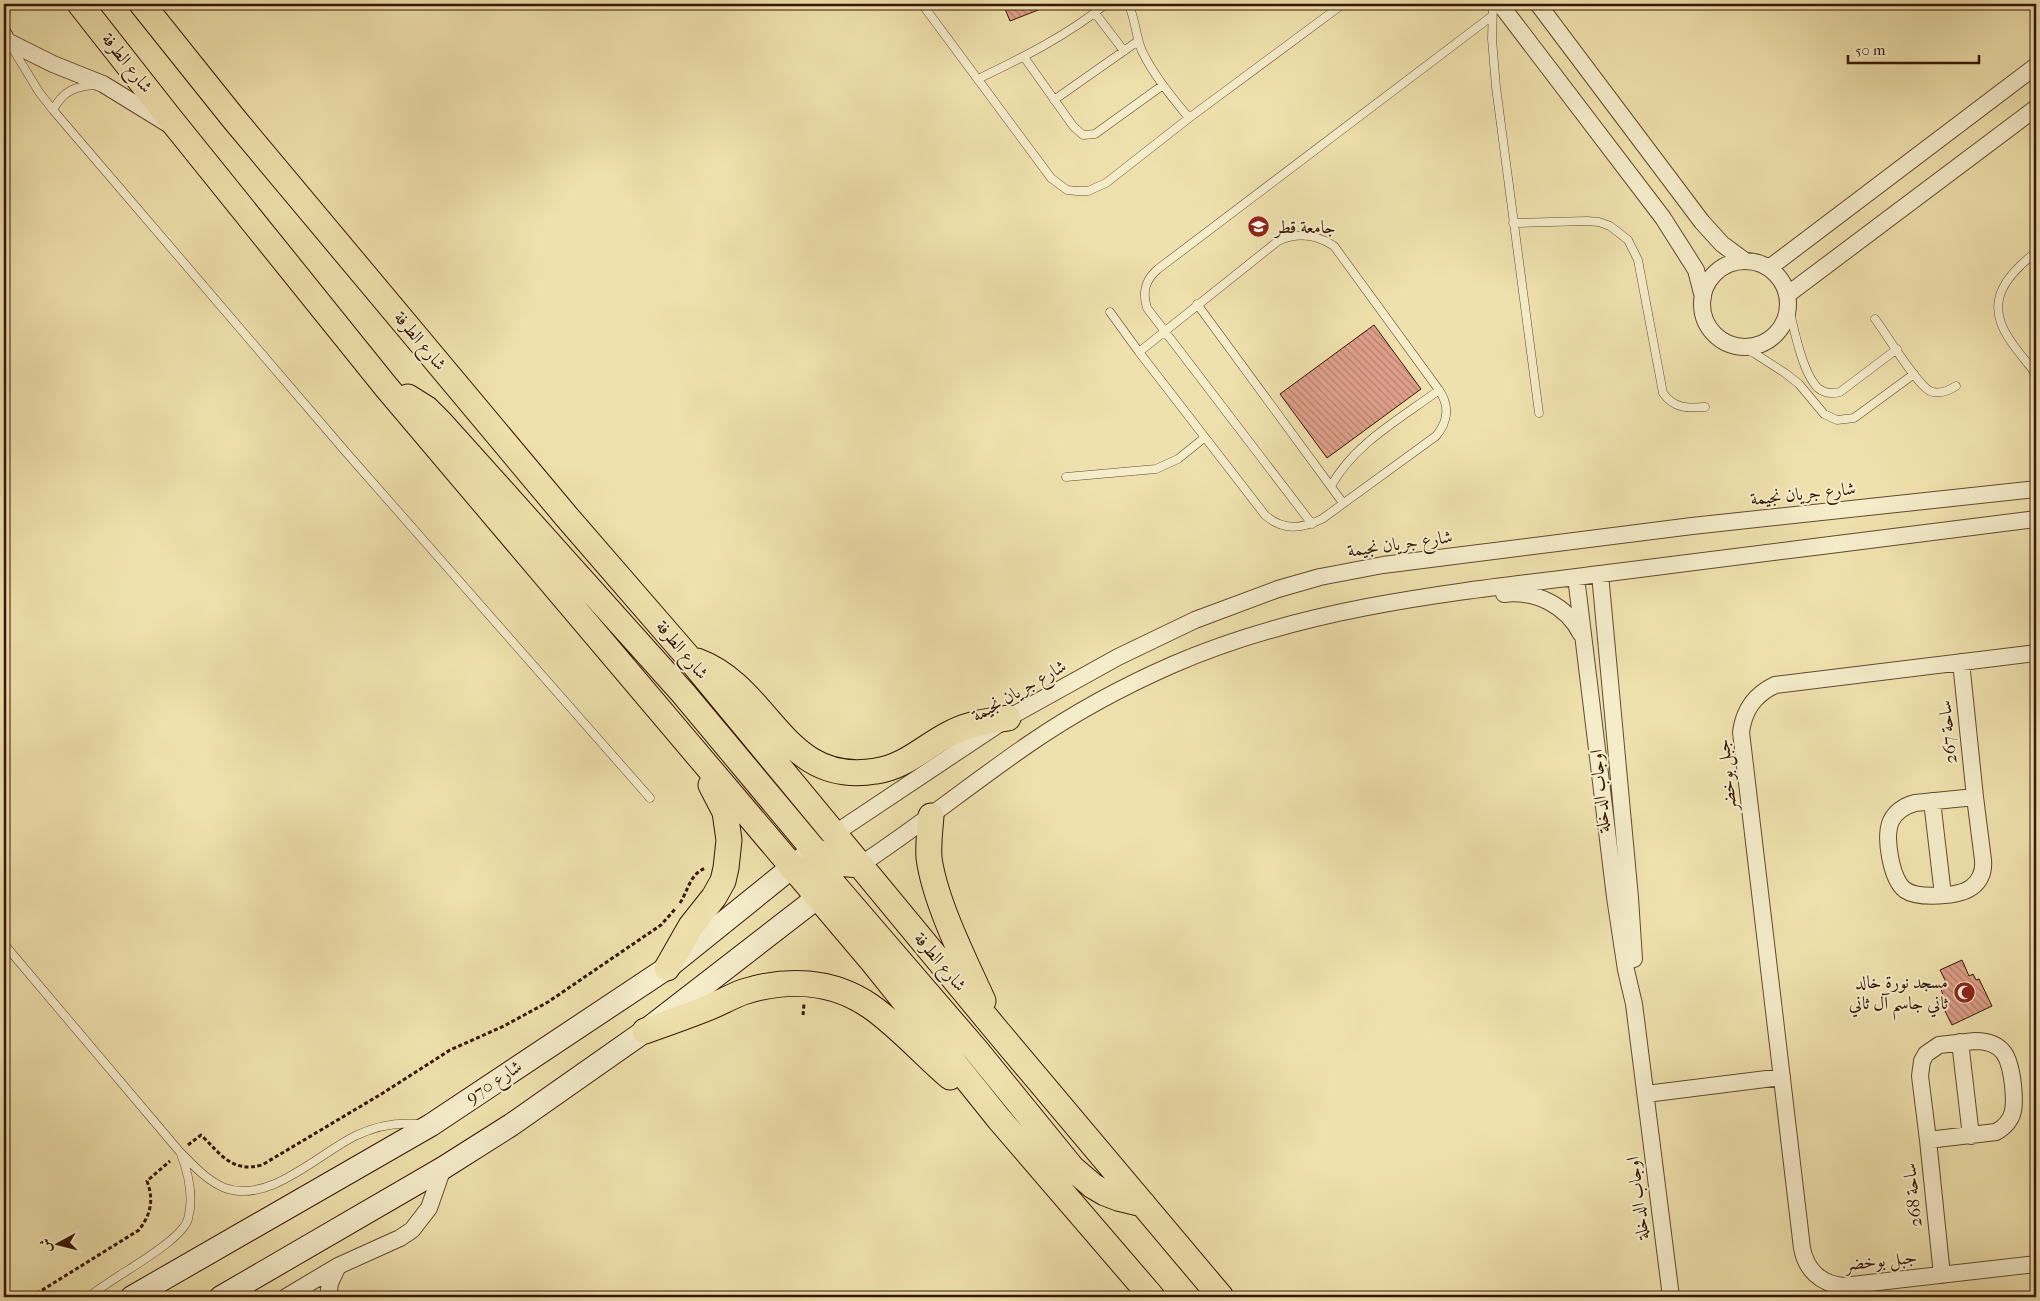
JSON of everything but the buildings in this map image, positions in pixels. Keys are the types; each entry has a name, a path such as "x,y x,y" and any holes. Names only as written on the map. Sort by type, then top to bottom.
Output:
{"main road":[{"name":"شارع الطرفة","path":"80,4 387,388 792,868"},
{"name":"شارع الطرفة","path":"142,4 273,165 560,508 689,658 998,1032 1221,1297"},
{"path":"387,388 417,401 440,422 683,693 814,850 836,862 860,865"},
{"path":"689,658 722,673 746,693 785,740 798,752 831,770 844,773 857,774 892,767 958,730 973,724 1008,718"},
{"path":"667,968 691,926 714,897 723,881 726,868 729,840 725,812 711,787 705,764"},
{"path":"930,816 929,855 934,882 970,971 998,1032"},
{"name":"شارع 970","path":"132,1297 430,1125 667,968 834,834"},
{"path":"221,1297 443,1168 511,1125 644,1031 860,865"},
{"path":"792,868 812,871 827,878 825,891 873,962 998,1119 1152,1297"},
{"path":"825,891 976,1050 1072,1168 1093,1186 1105,1193 1143,1204"},
{"path":"644,1031 706,1009 743,993 778,984 799,983 830,987 858,998 884,1017 998,1119"}],"street":[{"path":"1538,4 1702,222 1722,244 1745,261"},
{"path":"1496,10 1663,218 1696,270 1703,297 1704,313 1710,328 1722,340 1738,346 1754,346 1770,339 1785,320 1788,299 1780,280 1769,268 1753,262 1745,261 1730,264 1718,271 1708,282 1703,297"},
{"path":"6,38 53,64 103,84 182,133"},
{"path":"1769,268 2036,66"},
{"path":"1788,299 2036,109"},
{"name":"شارع جريان نجيمة","path":"834,834 1008,718 1147,642 1195,620 1270,592 1352,570 1392,564 1673,529 2036,489"},
{"path":"860,865 1029,744 1100,700 1136,681 1211,649 1296,622 1394,601 2036,519"},
{"name":"اوجاب الدخلة","path":"1600,574 1630,898 1634,1004"},
{"name":"اوجاب الدخلة","path":"1576,577 1615,898 1626,970 1634,1004 1670,1297"},
{"path":"1394,601 1427,606 1511,594 1535,596 1547,600 1567,614 1575,623 1584,642"},
{"name":"جبل بوخضر","path":"2036,653 1775,685 1761,693 1751,704 1746,712 1741,732 1802,1248 1804,1257 1812,1272 1826,1282 1843,1286 2036,1264"},
{"name":"ساحة 267","path":"1961,662 1983,860 1982,875 1978,882 1966,891 1921,896 1913,894 1900,884 1893,870 1889,837 1891,822 1900,809 1915,803 1975,797"},
{"path":"1932,801 1943,894"},
{"name":"ساحة 268","path":"1928,1140 1996,1132 2003,1128 2012,1116 2014,1100 2011,1068 2004,1053 1992,1043 1983,1041 1938,1045 1922,1061 1920,1076 1942,1275"},
{"path":"1960,1042 1971,1136"},
{"path":"1646,1094 1782,1077"},
{"path":"286,1297 338,1266 400,1238 412,1230 429,1208 443,1168"},
{"path":"328,1297 330,1283 338,1266"}],"lane":[{"path":"922,4 1051,178 1068,190 1088,191 1106,183 1189,118 1343,4"},
{"path":"978,80 1024,57 1095,13 1106,4"},
{"path":"1128,4 1132,10 1138,41 1148,62 1189,118"},
{"path":"1493,4 1496,10 1493,63 1539,413"},
{"path":"1312,524 1147,308 1144,300 1146,283 1151,275 1496,10"},
{"path":"1095,13 1124,51"},
{"path":"6,38 39,92 53,110 345,451 650,798"},
{"path":"1054,100 1138,41"},
{"path":"1024,57 1077,132 1089,136 1096,134 1163,85"},
{"path":"53,110 62,96 68,92 84,86 103,84"},
{"path":"1513,223 1587,221 1610,226 1619,232 1631,245 1638,260 1663,392 1677,406 1689,408 1705,407"},
{"path":"1110,312 1139,352 1204,438 1270,520 1283,527 1291,528 1312,524 1322,519 1440,431 1446,418 1446,403 1439,390 1334,246 1317,237 1297,235 1278,241 1164,330 1139,352"},
{"path":"2036,252 2009,276 2000,296 1999,307 2003,329 2036,374"},
{"path":"1788,299 1797,340 1807,368 1815,384 1824,392 1840,392 1897,350"},
{"path":"1197,304 1342,503"},
{"path":"1875,319 1923,386 1935,392 1950,390 1956,386"},
{"path":"1738,346 1754,353 1785,372 1799,384 1824,414 1837,420 1854,418 1914,374"},
{"path":"1330,486 1346,463 1361,447 1439,390"},
{"path":"1066,477 1156,470 1178,458 1204,438"},
{"path":"4,944 180,1152 214,1182 234,1190 251,1191 268,1187 354,1136 372,1129 401,1124 430,1125"},
{"path":"88,1297 158,1249 188,1221 190,1184 180,1152"}],"path":[{"path":"31,1297 139,1230 146,1222 151,1207 151,1191 148,1181 201,1135 220,1155 235,1165 253,1167 262,1165 383,1093 450,1050 504,1026 548,1002 660,925 679,905 697,872 710,867 726,868"}],"place":[{"name":"جامعة قطر","path":"1259,227"},
{"name":"مسجد نورة خالد ثاني جاسم آل ثاني","path":"1964,992"}]}
